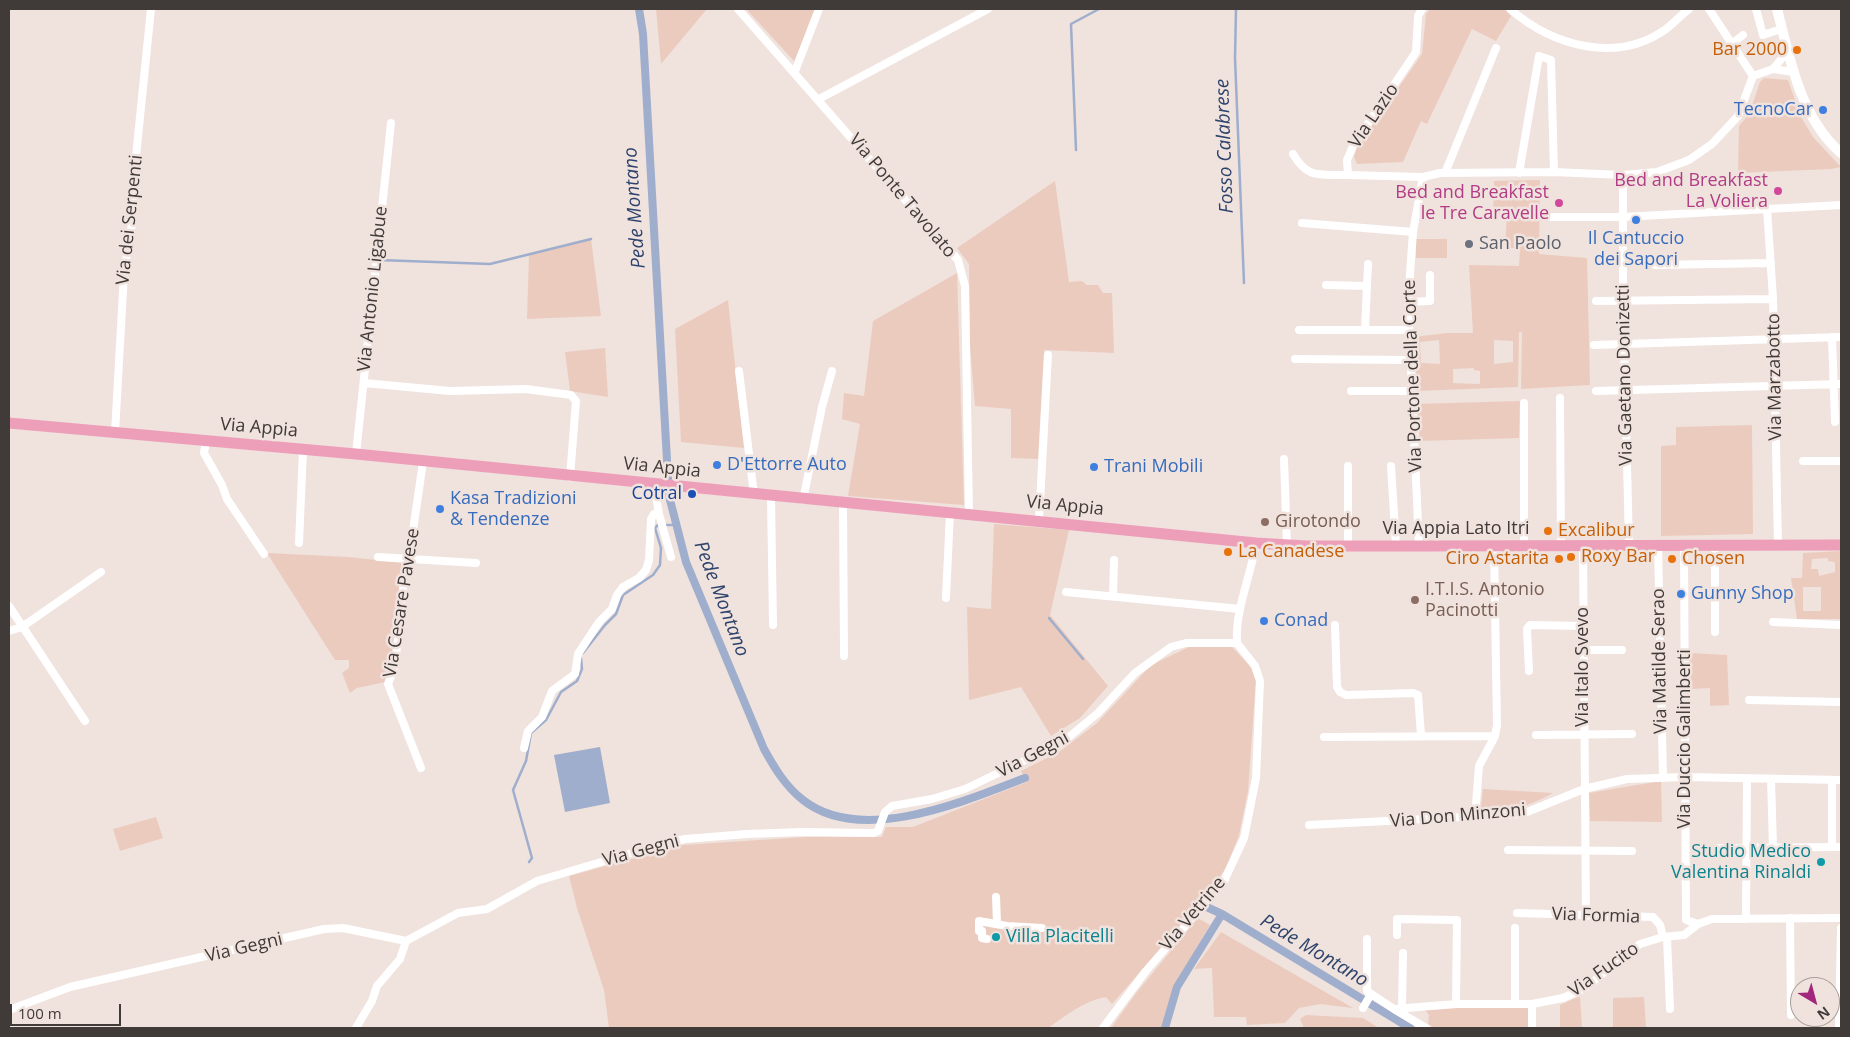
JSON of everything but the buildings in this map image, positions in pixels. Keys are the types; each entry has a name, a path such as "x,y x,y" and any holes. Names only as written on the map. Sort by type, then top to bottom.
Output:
{"main road":[{"name":"Via Appia","path":"9,423 356,454 843,504 950,512 1256,543 1312,546"},
{"name":"Via Appia Lato Itri","path":"1312,546 1841,545"}],"street":[{"name":"Via dei Serpenti","path":"115,433 124,273 132,223 134,176 151,9"},
{"name":"Via Ponte Tavolato","path":"738,9 795,71 958,260 965,286 969,514"},
{"path":"795,71 819,9"},
{"path":"819,99 988,9"},
{"name":"Via Lazio","path":"1422,9 1418,16 1416,52 1352,146 1347,160 1348,174 1423,177 1445,173 1554,172 1623,175 1657,172 1689,160 1712,144 1738,116 1754,76"},
{"path":"1510,9 1534,27 1558,40 1590,48 1618,48 1643,42 1665,30 1688,9"},
{"path":"1710,9 1754,76 1773,69 1794,72"},
{"path":"1756,9 1764,35 1775,31"},
{"path":"1777,9 1803,100 1826,139 1840,150"},
{"path":"1733,43 1743,35"},
{"path":"1445,173 1496,48"},
{"path":"1545,58 1546,49"},
{"path":"1773,69 1788,51"},
{"path":"1519,173 1539,56 1551,60 1554,172"},
{"name":"Via Antonio Ligabue","path":"356,454 391,123"},
{"path":"1293,154 1300,166 1308,173 1348,174"},
{"name":"Via Gaetano Donizetti","path":"1623,175 1623,300 1629,546"},
{"name":"Via Portone della Corte","path":"1419,546 1408,302 1413,232 1423,177"},
{"path":"1545,217 1624,217 1841,205"},
{"name":"Via Marzabotto","path":"1767,208 1773,299 1778,546"},
{"path":"1302,223 1413,232"},
{"path":"1655,266 1771,263"},
{"path":"1365,330 1368,264"},
{"path":"1408,302 1430,301 1430,275"},
{"path":"1326,285 1367,286"},
{"path":"1596,301 1773,299"},
{"path":"1300,330 1409,330"},
{"path":"1594,345 1841,337"},
{"path":"1832,338 1832,384 1835,422"},
{"path":"1039,521 1048,355"},
{"path":"1295,359 1411,360"},
{"path":"739,370 754,495"},
{"path":"803,500 822,407 832,371"},
{"path":"364,382 450,391 526,388 571,396 576,401 570,477"},
{"path":"1596,391 1841,384"},
{"path":"1351,391 1412,391"},
{"path":"1560,398 1561,546"},
{"path":"1524,402 1524,546"},
{"path":"206,441 204,453 222,485 227,499 264,554"},
{"path":"299,543 303,450"},
{"path":"1284,459 1287,545"},
{"path":"1803,461 1841,461"},
{"name":"Via Cesare Pavese","path":"421,768 388,684 395,665 406,561 410,558 423,462"},
{"path":"1348,466 1348,546"},
{"path":"1392,466 1396,546"},
{"path":"655,484 659,514 671,557"},
{"path":"771,496 773,625"},
{"path":"843,504 844,656"},
{"path":"946,598 950,512"},
{"path":"524,748 528,731 542,717 552,691 575,674 578,654 599,622 612,609 617,595 646,570 649,560 652,519 654,514 659,514"},
{"path":"1237,643 1236,632 1240,609 1256,543"},
{"name":"Via Italo Svevo","path":"1583,545 1583,734 1586,916"},
{"name":"Via Matilde Serao","path":"1658,545 1663,776"},
{"name":"Via Duccio Galimberti","path":"1684,545 1686,920 1698,924"},
{"path":"1715,545 1715,632"},
{"path":"1475,817 1479,766 1495,736 1494,546"},
{"path":"378,557 476,563"},
{"path":"1113,596 1114,560"},
{"path":"9,631 22,627 101,572"},
{"path":"1066,592 1240,609"},
{"path":"9,606 85,721"},
{"path":"1773,622 1841,625"},
{"path":"1335,625 1337,687 1340,692 1346,695 1413,693 1418,695 1421,735"},
{"path":"1529,672 1527,629 1530,625 1583,626"},
{"name":"Via Gegni","path":"9,1010 70,987 324,929 343,928 406,941 458,913 487,909 537,881 685,839 802,832 874,834 878,831 885,812 892,806 932,799 965,789 1063,742 1098,712 1135,673 1171,647 1186,643 1237,643"},
{"name":"Via Vetrine","path":"1103,1028 1146,971 1224,881 1244,838 1256,778 1260,681 1255,666 1237,643"},
{"path":"1584,650 1622,650"},
{"path":"1749,700 1841,702"},
{"path":"1536,735 1632,734"},
{"path":"1324,737 1495,736"},
{"name":"Via Don Minzoni","path":"1309,825 1522,814 1584,789 1627,779 1686,776 1841,780"},
{"path":"1746,779 1746,919"},
{"path":"1771,779 1773,846"},
{"path":"1832,780 1832,847"},
{"path":"1719,848 1773,846 1841,847"},
{"path":"1508,850 1632,851"},
{"path":"996,897 997,923"},
{"name":"Via Formia","path":"1517,913 1654,918 1660,925 1665,937"},
{"name":"Via Fucito","path":"1398,1008 1456,1004 1532,1004 1563,998 1585,988 1640,944 1665,937 1684,935 1698,924 1712,918 1841,918"},
{"path":"1790,918 1791,977"},
{"path":"1841,918 1841,923"},
{"path":"1397,935 1397,919 1457,920 1456,1004"},
{"path":"987,939 982,938 982,931 979,931 979,921 1042,928"},
{"path":"1515,928 1515,1003"},
{"path":"1840,989 1841,928"},
{"path":"1665,937 1670,1010"},
{"path":"1363,1008 1369,994 1367,939"},
{"path":"356,1028 372,1001 377,986 400,959 406,941"},
{"path":"1398,1008 1403,953"},
{"path":"1369,994 1398,1008 1426,1028"},
{"path":"1532,1004 1532,1028"}],"shaded area":[{"path":"656,9 707,9 661,64"},
{"path":"748,9 816,9 795,62 748,11"},
{"path":"1430,9 1505,9 1511,16 1496,41 1472,29 1427,124 1421,121 1403,162 1357,164 1354,157 1357,147 1422,54 1426,14"},
{"path":"1764,78 1788,80 1801,117 1813,137 1841,167 1738,173 1739,126 1749,114 1760,82"},
{"path":"1540,180 1539,254 1587,258 1590,385 1521,389 1522,332 1519,332 1518,387 1417,391 1413,337 1447,333 1473,333 1469,265 1519,266 1520,248 1505,248 1507,215 1493,214 1494,181","holes":["1439,340 1440,364 1421,363 1420,342","1494,340 1513,341 1513,362 1494,364","1474,368 1474,370 1480,371 1480,384 1453,383 1453,369"]},
{"path":"1055,181 1069,282 1082,281 1087,285 1098,285 1103,293 1112,293 1114,353 1044,350 1038,459 1011,458 1011,409 975,406 970,347 969,264 957,248"},
{"path":"591,239 601,316 527,319 529,255"},
{"path":"1416,239 1447,239 1447,258 1416,258"},
{"path":"957,273 964,505 848,496 860,424 842,419 844,393 864,396 873,321"},
{"path":"728,300 744,448 681,442 675,329"},
{"path":"605,348 608,397 570,391 565,352"},
{"path":"1520,401 1519,438 1420,441 1417,404"},
{"path":"1752,425 1753,534 1661,536 1661,446 1676,445 1676,427"},
{"path":"994,524 1069,530 1050,615 1108,686 1080,718 1051,736 1021,687 969,700 967,607 991,609"},
{"path":"1841,551 1841,619 1797,619 1791,578 1802,578 1803,553","holes":["1828,558 1828,561 1835,562 1835,572 1819,576 1818,569 1811,569 1812,559","1803,587 1821,587 1821,611 1803,611"]},
{"path":"267,553 349,557 404,563 393,666 385,682 357,688 350,693 342,673 349,668 349,660 335,660"},
{"path":"1191,646 1232,647 1251,667 1256,679 1248,791 1239,835 1226,868 1204,899 1112,1004 1106,997 1090,1002 1048,1028 609,1028 604,990 577,908 569,876 683,845 805,837 882,837 886,827 913,827 1027,782 1021,771 1059,752 1097,723 1151,665"},
{"path":"1690,653 1727,655 1729,705 1710,706 1710,688 1691,689"},
{"path":"1661,781 1662,822 1590,821 1589,793"},
{"path":"1483,789 1553,793 1518,808 1492,809 1481,807"},
{"path":"156,817 163,838 120,851 113,829"},
{"path":"1198,918 1210,925 1175,985 1163,1028 1111,1028 1137,992"},
{"path":"1221,932 1353,1008 1320,1004 1299,1008 1285,1023 1247,1025 1246,1017 1214,1017 1212,968 1194,969"},
{"path":"1580,996 1582,1028 1560,1028 1560,1005"},
{"path":"1644,997 1646,1028 1613,1028 1613,998"},
{"path":"1526,1006 1530,1010 1529,1028 1435,1028 1428,1024 1429,1015 1424,1009"},
{"path":"1306,1015 1363,1018 1379,1028 1304,1028 1300,1019"}],"water":[{"path":"600,747 610,803 565,812 554,755"}],"waterway":[{"name":"Pede Montano","path":"639,9 643,34 669,496 686,562 764,749 785,782 803,800 827,813 854,819 883,819 913,815 973,798 1025,778"},
{"path":"1076,150 1071,24 1099,9"},
{"name":"Fosso Calabrese","path":"1236,9 1235,58 1244,283"},
{"path":"379,260 490,264 591,239"},
{"path":"583,653 616,614 623,595 653,575 660,565 661,548 655,528 658,525 677,525"},
{"path":"1049,618 1083,659"},
{"path":"529,862 532,858 513,790 526,761 531,733 546,720 561,692 577,681 582,669 581,658"},
{"name":"Pede Montano","path":"1200,904 1222,914 1410,1028"},
{"path":"1165,1028 1177,987 1222,914"}],"place":[{"name":"Bar 2000","path":"1797,50"},
{"name":"TecnoCar","path":"1823,110"},
{"name":"Bed and Breakfast La Voliera","path":"1778,191"},
{"name":"Bed and Breakfast le Tre Caravelle","path":"1559,203"},
{"name":"Il Cantuccio dei Sapori","path":"1636,220"},
{"name":"San Paolo","path":"1469,244"},
{"name":"D'Ettorre Auto","path":"717,465"},
{"name":"Trani Mobili","path":"1094,467"},
{"name":"Cotral","path":"692,494"},
{"name":"Kasa Tradizioni & Tendenze","path":"440,509"},
{"name":"Girotondo","path":"1265,522"},
{"name":"Excalibur","path":"1548,531"},
{"name":"La Canadese","path":"1228,552"},
{"name":"Roxy Bar","path":"1571,557"},
{"name":"Ciro Astarita","path":"1559,559"},
{"name":"Chosen","path":"1672,559"},
{"name":"Gunny Shop","path":"1681,594"},
{"name":"I.T.I.S. Antonio Pacinotti","path":"1415,600"},
{"name":"Conad","path":"1264,621"},
{"name":"Studio Medico Valentina Rinaldi","path":"1821,862"},
{"name":"Villa Placitelli","path":"996,937"}]}
